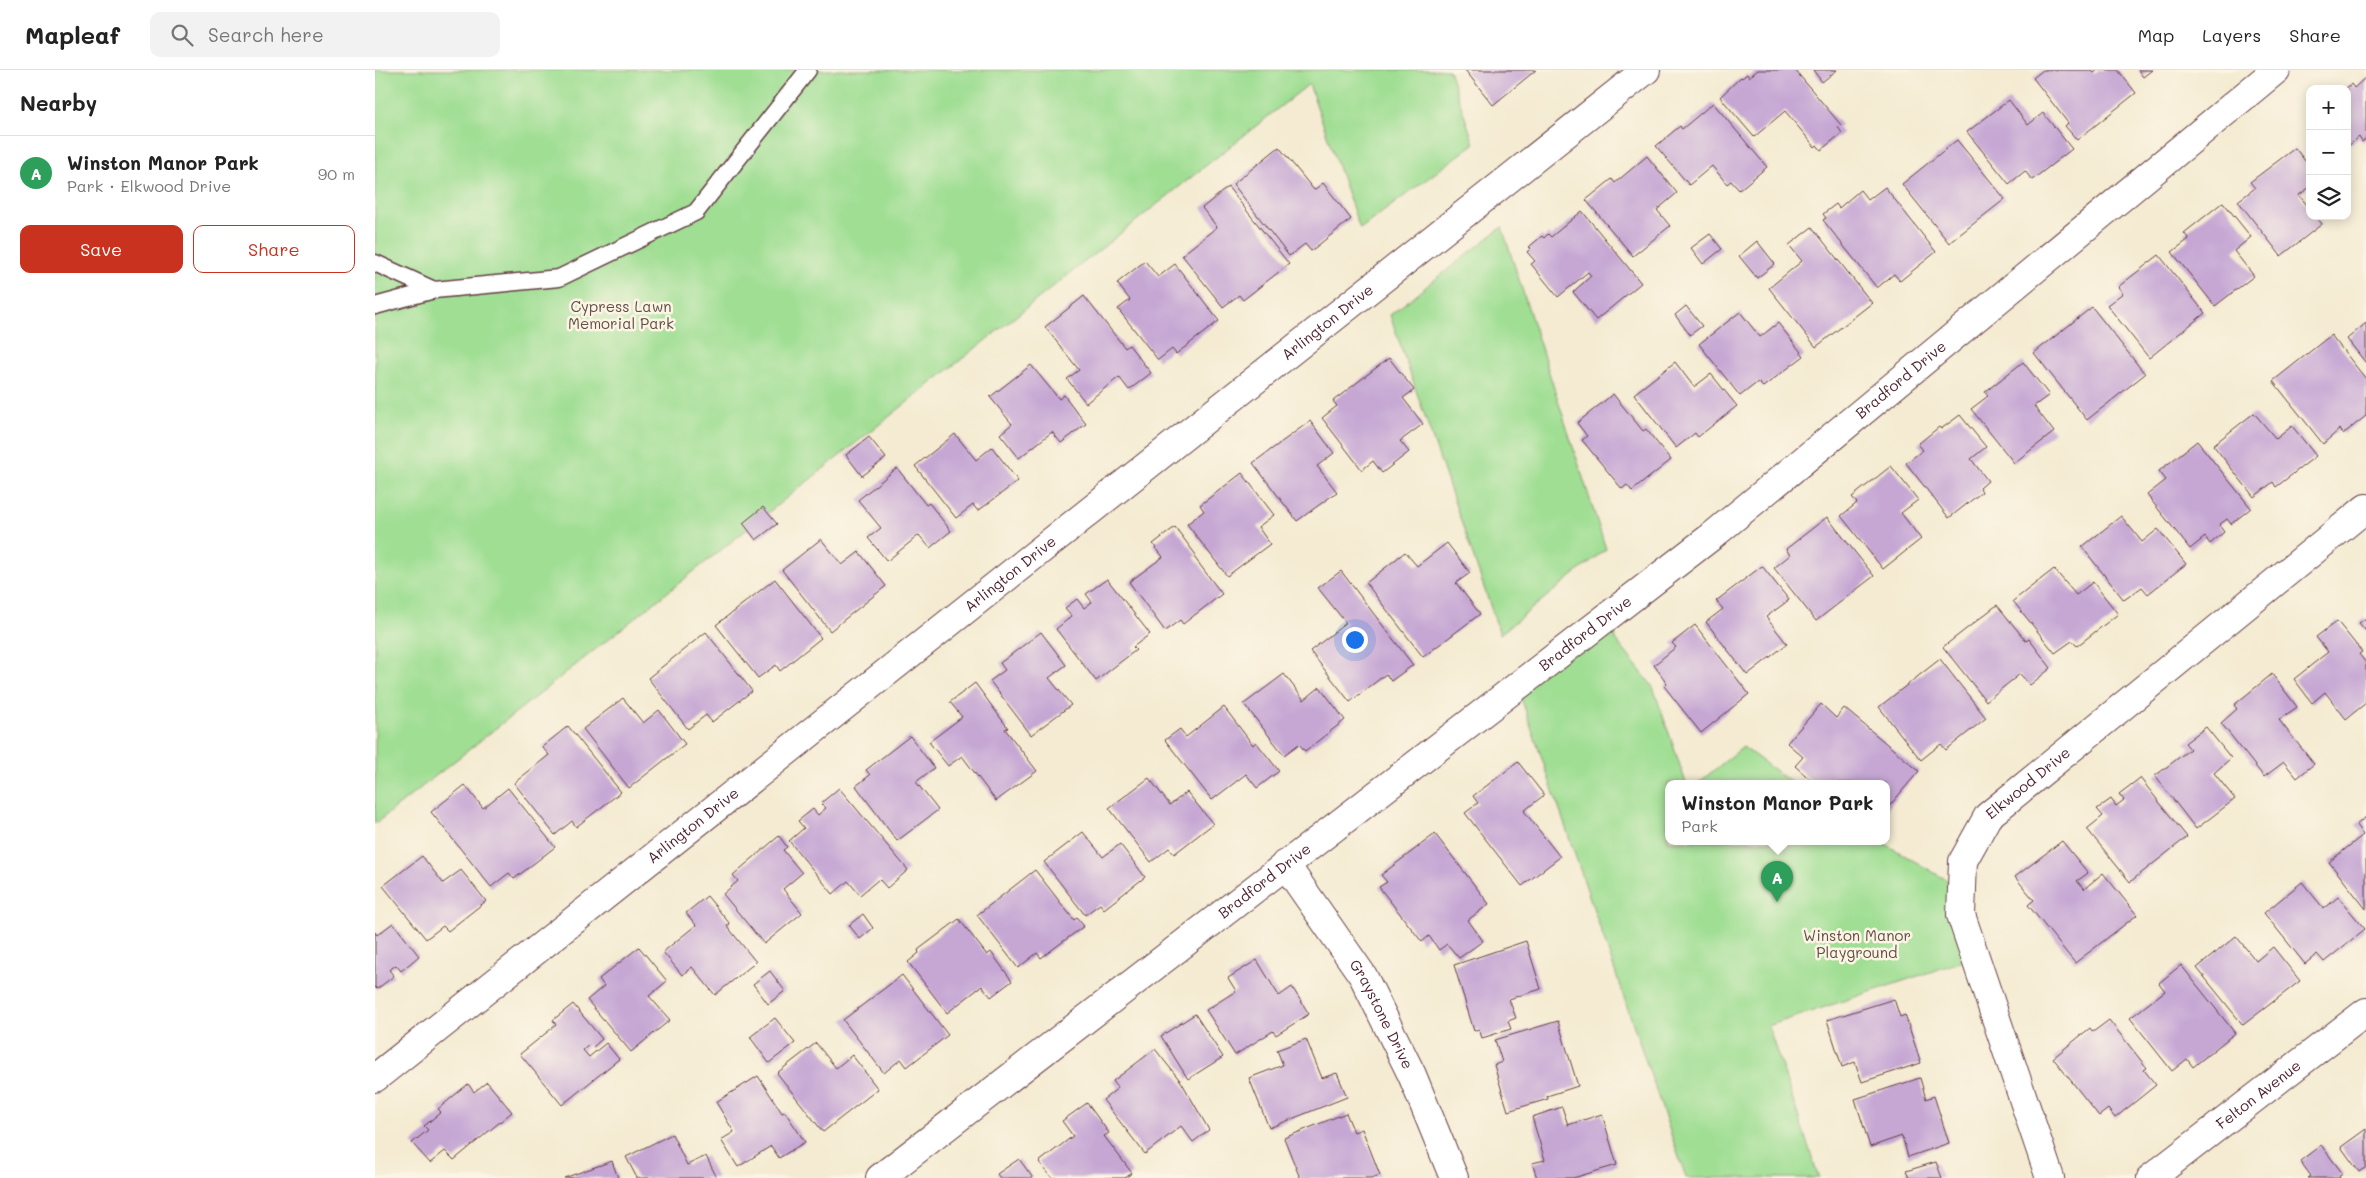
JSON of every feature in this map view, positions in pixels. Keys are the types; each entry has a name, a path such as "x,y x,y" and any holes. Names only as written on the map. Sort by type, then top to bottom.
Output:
{"street":[{"name":"Arlington Drive","path":"375,1078 1646,70"},
{"name":"Bradford Drive","path":"880,1178 1712,536 2276,70"},
{"name":"Elkwood Drive","path":"2050,1178 1961,915 1963,861 1988,816 2366,508"},
{"name":"Graystone Drive","path":"1285,864 1363,976 1412,1074 1455,1178"},
{"name":"Felton Avenue","path":"2151,1178 2366,1012"}],"lane":[{"path":"375,306 434,290 559,278 696,212 809,70"},
{"path":"375,263 434,290"}],"green space":[{"name":"Cypress Lawn Memorial Park","path":"375,70 1449,70 1474,144 1360,229 1309,84 375,824"},
{"path":"1502,227 1606,549 1500,634 1390,315"},
{"name":"Winston Manor Playground","path":"1613,612 1616,640 1653,687 1685,780 1665,780 1665,845 1887,845 1962,889 1975,957 1768,1026 1819,1178 1686,1178 1517,686"},
{"path":"1743,747 1788,780 1702,780"}],"building":[{"path":"1465,70 1536,70 1493,105"},
{"path":"1758,70 1795,70 1841,125 1838,127 1842,133 1821,150 1817,145 1815,147 1785,111 1754,137 1720,97 1741,77 1747,74 1749,77"},
{"path":"1813,70 1837,70 1822,82"},
{"path":"2043,70 2091,70 2094,73 2098,70 2118,70 2136,93 2077,140 2065,126 2068,123 2033,78"},
{"path":"2138,70 2152,70 2143,77"},
{"path":"2366,77 2366,139 2362,142 2359,137 2351,144 2350,85 2351,84 2354,88"},
{"path":"2009,100 2028,125 2043,113 2072,149 2032,180 2025,171 2009,184 1967,132"},
{"path":"1713,103 1767,167 1739,190 1731,181 1727,184 1712,166 1689,185 1656,146 1680,126 1682,129"},
{"path":"1957,140 2005,199 1949,243 1902,184"},
{"path":"1279,147 1314,190 1323,183 1351,219 1311,251 1305,244 1289,256 1233,184"},
{"path":"2295,148 2306,162 2306,190 2299,195 2306,204 2306,220 2318,220 2322,224 2281,256 2238,201 2255,188 2250,182"},
{"path":"1647,156 1677,193 1657,210 1670,226 1633,256 1586,200 1612,179 1615,183"},
{"path":"1228,187 1289,264 1243,300 1239,295 1223,307 1182,255 1217,227 1202,208"},
{"path":"1885,187 1936,252 1900,281 1894,274 1877,288 1823,220 1826,218 1823,214 1836,204 1839,208 1860,190 1868,200"},
{"path":"2223,202 2251,237 2234,251 2254,276 2215,306 2172,252 2189,239 2184,233"},
{"path":"1582,211 1641,283 1596,320 1573,292 1591,276 1588,272 1558,297 1531,264 1535,261 1527,252 1531,248 1529,247 1542,236 1544,238 1548,234 1551,237"},
{"path":"1812,227 1872,303 1816,347 1769,288 1802,261 1789,245"},
{"path":"1710,234 1722,249 1703,264 1691,248"},
{"path":"1757,241 1775,264 1757,278 1739,256"},
{"path":"2159,255 2205,313 2149,358 2107,305 2123,293 2118,287"},
{"path":"1145,261 1158,277 1175,264 1219,321 1176,354 1172,349 1158,360 1118,309 1130,300 1117,283"},
{"path":"1084,296 1125,348 1129,345 1151,373 1129,390 1119,377 1086,403 1067,379 1079,370 1045,327"},
{"path":"1686,306 1702,326 1690,335 1675,315"},
{"path":"2092,307 2145,374 2087,420 2034,353"},
{"path":"1740,312 1760,337 1778,323 1804,356 1763,387 1758,382 1740,396 1699,344"},
{"path":"2366,323 2366,363 2347,339"},
{"path":"2331,335 2366,379 2366,416 2343,434 2340,429 2323,444 2273,381"},
{"path":"1389,358 1414,390 1403,398 1423,424 1400,441 1409,452 1382,473 1373,461 1362,470 1322,418 1337,406 1333,401"},
{"path":"1675,362 1694,387 1711,374 1737,406 1698,437 1695,433 1676,448 1634,394"},
{"path":"2023,362 2049,395 2034,406 2054,432 2014,463 1971,409 1988,396 1985,392"},
{"path":"1031,365 1059,399 1064,395 1086,424 1061,443 1052,432 1019,458 1000,434 1012,424 990,397"},
{"path":"1613,394 1643,431 1646,429 1671,460 1632,491 1627,485 1622,489 1582,440 1587,436 1577,423"},
{"path":"2254,413 2276,439 2292,426 2316,456 2276,487 2273,482 2254,497 2213,445"},
{"path":"1960,415 1986,447 1971,459 1988,481 1980,488 1982,492 1949,518 1906,463 1923,450 1918,444 1939,427 1941,429"},
{"path":"1310,421 1334,453 1317,466 1337,492 1297,521 1253,463"},
{"path":"955,434 976,460 992,447 1018,481 978,511 973,505 956,518 915,466"},
{"path":"869,437 886,458 862,476 846,455"},
{"path":"2197,441 2251,508 2231,524 2227,519 2219,525 2224,532 2210,544 2205,537 2190,549 2147,495 2166,480 2159,471"},
{"path":"1891,466 1918,500 1901,513 1921,539 1883,569 1841,516 1857,503 1852,497"},
{"path":"897,468 926,505 929,503 951,531 930,548 919,535 887,561 868,538 881,528 858,500"},
{"path":"1242,473 1274,515 1258,527 1270,544 1227,576 1187,524 1204,511 1200,505"},
{"path":"763,507 777,524 756,540 743,523"},
{"path":"2121,516 2142,542 2158,529 2186,564 2148,594 2142,587 2124,600 2082,547"},
{"path":"1827,517 1874,576 1816,621 1774,568 1790,555 1786,549"},
{"path":"1175,527 1196,555 1194,557 1222,594 1183,624 1180,620 1165,631 1129,582 1163,557 1153,544"},
{"path":"821,539 842,565 859,552 886,586 830,631 782,570"},
{"path":"1447,543 1470,573 1456,583 1480,614 1423,657 1366,583 1405,552 1417,566"},
{"path":"1762,566 1789,600 1766,617 1787,644 1747,675 1706,622 1723,609 1716,601"},
{"path":"2054,569 2076,595 2093,582 2118,614 2077,646 2072,641 2055,653 2013,601"},
{"path":"1341,571 1413,665 1391,681 1386,674 1350,702 1310,651 1346,623 1318,588"},
{"path":"775,579 821,638 780,671 776,665 758,678 716,625"},
{"path":"1107,579 1150,634 1133,647 1136,650 1096,681 1056,629 1072,616 1065,608 1077,599 1084,608 1092,602 1086,594"},
{"path":"1997,605 2026,641 2029,639 2051,668 2030,685 2020,674 1986,701 1943,647"},
{"path":"2366,618 2366,631 2359,623"},
{"path":"2337,621 2362,652 2359,654 2366,663 2366,703 2346,719 2325,692 2312,703 2294,679 2328,652 2316,637"},
{"path":"1695,625 1749,694 1701,733 1664,686 1667,683 1654,665 1676,647 1672,643"},
{"path":"706,632 752,691 712,722 706,715 688,729 648,678"},
{"path":"1041,632 1066,665 1049,678 1071,705 1031,735 990,681 1005,670 1000,663"},
{"path":"1940,659 1986,718 1946,750 1941,744 1921,760 1879,707"},
{"path":"1284,674 1304,700 1320,687 1345,720 1305,751 1299,744 1284,755 1244,704"},
{"path":"2272,674 2297,707 2279,720 2314,764 2297,778 2284,762 2264,777 2221,723 2237,709 2234,705"},
{"path":"975,683 1008,728 1005,729 1037,771 996,801 962,756 948,766 929,742 962,717 950,702"},
{"path":"623,698 643,723 659,710 685,744 629,788 583,729"},
{"path":"1821,704 1836,718 1844,708 1919,771 1890,805 1890,780 1811,780 1795,766 1803,757 1787,743"},
{"path":"1224,707 1253,745 1256,742 1279,771 1257,788 1246,774 1212,800 1165,740 1180,729 1186,737"},
{"path":"568,726 621,792 576,827 572,821 555,835 514,783 549,755 542,747"},
{"path":"2206,727 2231,758 2214,773 2235,799 2196,829 2155,776 2190,749 2185,743"},
{"path":"910,736 934,768 916,782 938,810 897,841 856,786 870,775 866,770"},
{"path":"1518,762 1544,795 1524,811 1560,857 1522,886 1465,813 1478,803 1473,796"},
{"path":"1149,778 1170,805 1187,792 1213,824 1174,854 1169,848 1151,862 1109,808"},
{"path":"2140,778 2187,837 2130,882 2087,829 2103,816 2097,809 2111,799 2116,806 2124,800 2119,794"},
{"path":"465,785 483,808 508,788 555,847 514,879 509,873 491,887 431,812"},
{"path":"839,788 908,870 887,888 879,879 860,895 848,881 833,894 789,841 804,828 798,821 813,809 818,815 826,808 821,803"},
{"path":"2366,817 2366,909 2329,862 2363,835 2356,825"},
{"path":"1083,832 1103,857 1120,844 1145,877 1104,909 1100,904 1085,915 1044,862"},
{"path":"1435,834 1489,904 1468,920 1483,941 1459,958 1447,944 1439,950 1429,936 1422,942 1379,887 1387,882 1381,875"},
{"path":"779,836 787,847 783,850 802,873 783,889 802,913 764,944 723,894 738,881 733,875"},
{"path":"2062,841 2088,873 2077,881 2084,889 2103,873 2137,915 2075,963 2028,905 2034,900 2015,877"},
{"path":"422,856 443,883 461,870 486,901 448,931 443,926 426,939 383,886"},
{"path":"1035,870 1074,920 1077,918 1084,926 1041,958 1037,953 1018,968 977,915"},
{"path":"2302,882 2324,909 2338,897 2365,929 2324,962 2317,954 2305,964 2264,913"},
{"path":"707,896 730,924 727,926 756,962 715,995 692,967 682,975 663,952 696,925 686,913"},
{"path":"863,914 873,928 860,939 849,925"},
{"path":"959,919 987,955 991,952 1012,981 991,997 982,986 947,1013 908,962 919,953 918,950"},
{"path":"393,923 419,956 401,971 396,965 389,970 394,976 377,989 375,987 375,932 377,935"},
{"path":"2236,936 2256,961 2273,947 2300,981 2243,1025 2197,968"},
{"path":"1526,941 1541,989 1509,999 1516,1018 1508,1021 1511,1029 1482,1038 1479,1029 1474,1031 1454,965"},
{"path":"639,947 667,981 649,996 670,1020 631,1052 587,1000 604,986 599,979"},
{"path":"1257,960 1279,996 1292,987 1309,1014 1276,1035 1273,1031 1235,1055 1206,1010 1236,991 1228,978"},
{"path":"2181,965 2235,1033 2193,1067 2187,1059 2172,1071 2130,1018 2165,991 2159,983"},
{"path":"770,971 785,991 768,1004 753,984"},
{"path":"902,975 948,1035 907,1067 901,1059 884,1073 843,1020"},
{"path":"1894,999 1900,1017 1905,1015 1921,1063 1862,1082 1855,1062 1842,1067 1827,1020"},
{"path":"573,1004 602,1039 592,1048 589,1045 583,1050 589,1057 606,1043 619,1059 562,1105 520,1054 556,1025 553,1020"},
{"path":"1195,1014 1223,1057 1188,1079 1161,1036"},
{"path":"775,1018 795,1043 769,1063 750,1037"},
{"path":"2109,1020 2147,1068 2144,1070 2156,1085 2115,1118 2108,1109 2099,1116 2053,1058 2090,1028 2093,1032"},
{"path":"1558,1021 1578,1086 1547,1096 1548,1099 1508,1111 1494,1065 1502,1062 1495,1040"},
{"path":"1306,1039 1322,1078 1337,1073 1347,1097 1269,1128 1249,1078 1283,1065 1277,1050"},
{"path":"816,1043 836,1068 852,1055 878,1089 823,1132 777,1073"},
{"path":"1155,1049 1182,1083 1209,1130 1193,1142 1181,1126 1145,1154 1103,1100 1118,1088 1113,1081"},
{"path":"758,1076 782,1113 785,1112 805,1142 779,1158 771,1146 738,1167 721,1140 734,1132 716,1102"},
{"path":"1920,1078 1926,1099 1934,1096 1949,1143 1908,1157 1902,1136 1870,1147 1855,1099"},
{"path":"487,1082 512,1112 454,1160 445,1151 430,1163 412,1143 428,1130 424,1126 441,1112 438,1109 468,1084 474,1092"},
{"path":"1087,1103 1109,1133 1104,1136 1132,1173 1125,1178 1052,1178 1039,1162 1073,1136 1062,1121"},
{"path":"1562,1107 1568,1125 1602,1114 1617,1165 1573,1178 1537,1178 1532,1163 1545,1160 1532,1117"},
{"path":"1346,1113 1354,1132 1362,1129 1380,1175 1372,1178 1300,1178 1284,1138"},
{"path":"2366,1129 2366,1167 2359,1172 2341,1147"},
{"path":"672,1134 687,1165 706,1156 717,1178 637,1178 626,1157"},
{"path":"2321,1145 2343,1174 2339,1176 2340,1178 2308,1178 2311,1176 2300,1161"},
{"path":"1019,1159 1033,1178 1000,1178 997,1174"},
{"path":"612,1161 618,1178 564,1178"},
{"path":"1936,1162 1942,1178 1909,1178 1906,1171"}],"place":[{"name":"Winston Manor Park","path":"1777,902"}]}
